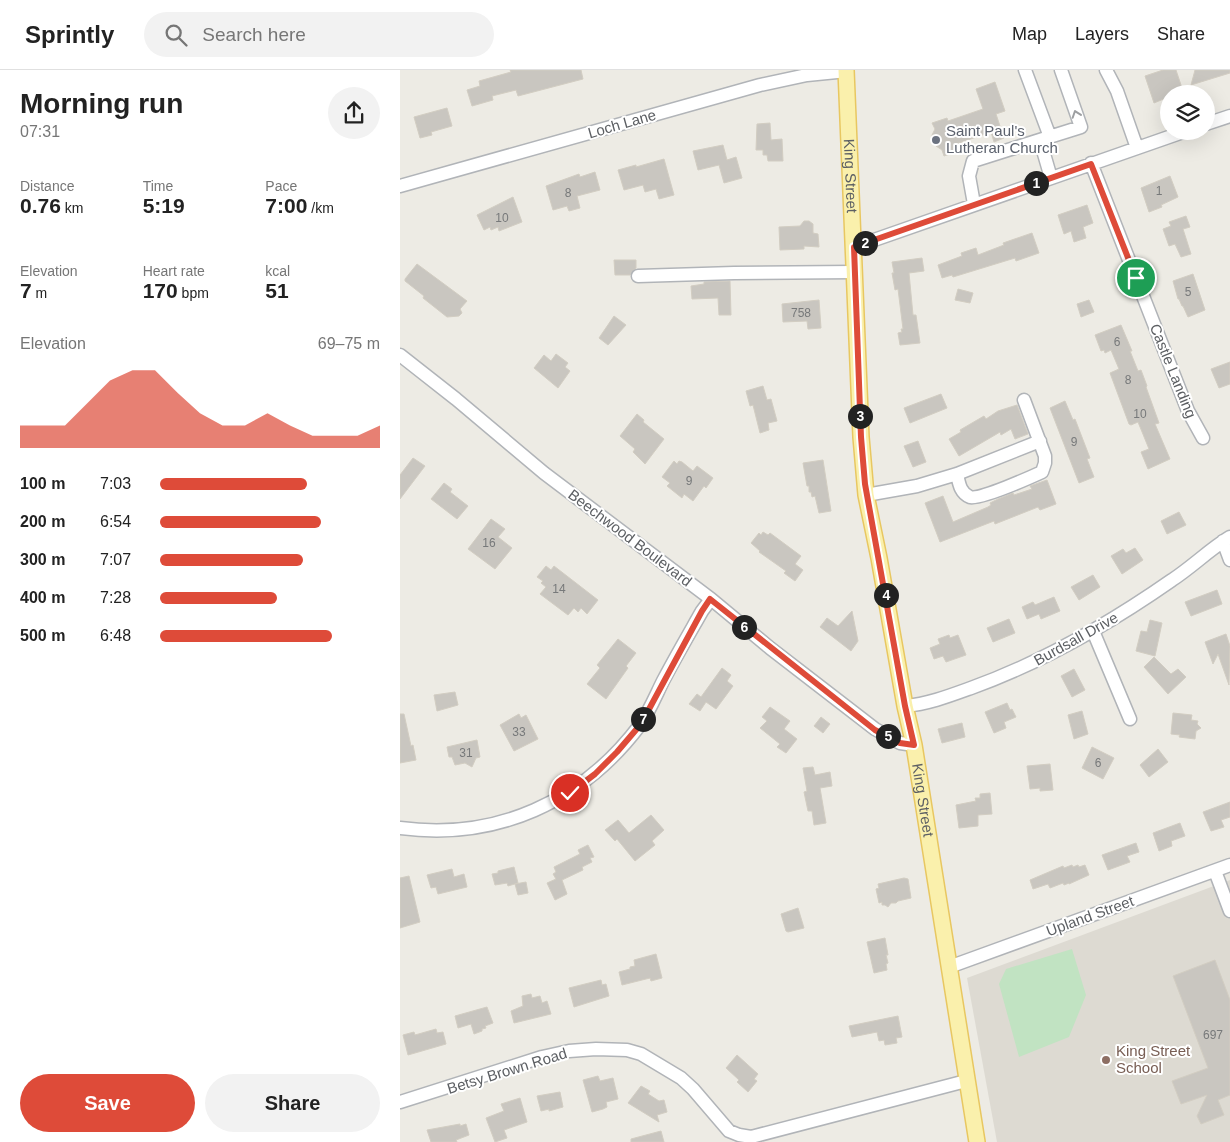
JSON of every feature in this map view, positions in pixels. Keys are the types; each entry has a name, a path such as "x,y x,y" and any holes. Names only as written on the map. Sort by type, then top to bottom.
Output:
{"main road":[{"name":"King Street","path":"846,71 861,437 866,495 914,745 977,1142"}],"street":[{"path":"1025,70 1045,139 1051,178"},
{"path":"974,204 969,176 973,162 1081,127 1061,70"},
{"path":"1106,70 1117,91 1137,148"},
{"name":"Loch Lane","path":"400,186 760,84 846,71"},
{"path":"1215,121 1230,116"},
{"path":"854,247 1160,140"},
{"name":"Castle Landing","path":"1091,164 1188,411 1203,438"},
{"path":"638,276 734,272 855,272"},
{"name":"Beechwood Boulevard","path":"400,355 544,473 710,599 875,730 900,743 914,745"},
{"path":"957,474 959,486 965,494 976,497 1042,472 1045,456 1024,400"},
{"path":"866,495 917,486 957,474 1040,441"},
{"path":"1227,539 1230,560"},
{"name":"Burdsall Drive","path":"905,706 919,705 940,699 1043,659 1093,631 1174,579 1227,539"},
{"path":"400,828 439,832 498,824 543,808 570,793 595,774 641,724 710,599"},
{"path":"1093,631 1130,719"},
{"name":"Upland Street","path":"949,967 1230,865"},
{"path":"1215,871 1228,897 1230,911"},
{"name":"Betsy Brown Road","path":"400,1102 437,1092 542,1057 596,1049 628,1050 641,1054 681,1078 693,1089 728,1131 738,1139 774,1132 966,1081"}],"shaded area":[{"name":"King Street School","path":"1230,880 1230,1142 997,1142 967,978"}],"green space":[{"path":"1072,949 1086,995 1069,1037 1019,1057 999,984 1006,969"}],"building":[{"path":"510,70 581,70 583,79 518,96 516,90 492,96 493,100 472,106 467,90 480,86 479,81 511,72"},
{"path":"1163,70 1176,70 1181,85 1160,85 1160,100 1154,103 1145,76"},
{"path":"1195,70 1230,70 1230,73 1191,85"},
{"path":"995,82 1005,111 996,114 1004,138 994,142 991,132 956,144 958,151 944,156 942,150 932,141 935,129 932,123 947,118 948,121 983,109 976,89"},
{"path":"447,108 452,126 431,132 432,135 420,138 414,117"},
{"path":"770,123 771,140 782,139 783,161 768,161 767,155 763,155 763,150 756,150 757,124"},
{"path":"723,145 727,160 736,157 742,178 724,183 719,165 698,170 693,151"},
{"path":"664,159 674,195 659,199 656,189 645,192 643,185 624,190 618,170"},
{"path":"595,172 600,190 577,196 580,208 569,211 567,206 553,210 546,186 579,174 580,177"},
{"path":"1170,176 1178,197 1161,205 1162,207 1149,212 1141,188"},
{"path":"513,197 522,222 499,231 498,227 491,230 490,227 484,230 477,215"},
{"path":"1087,205 1093,223 1083,227 1086,238 1074,242 1071,231 1064,234 1058,215"},
{"path":"1186,216 1190,227 1183,229 1191,254 1181,257 1175,244 1169,246 1163,229 1171,226 1169,222"},
{"path":"804,221 809,221 813,224 813,233 818,234 819,247 804,246 804,249 780,250 779,227 800,226"},
{"path":"1032,233 1039,253 1016,261 1015,258 953,277 952,275 942,278 938,265 962,256 961,253 976,248 978,255 1004,245 1003,243"},
{"path":"922,258 924,271 909,273 913,315 916,315 920,343 900,345 898,333 902,332 901,329 903,329 898,289 895,290 892,273 894,273 892,262"},
{"path":"614,260 636,260 636,268 630,275 615,275"},
{"path":"417,264 467,301 460,309 462,313 459,316 447,317 405,281"},
{"path":"1193,274 1205,310 1188,317 1178,299 1173,281"},
{"path":"730,281 731,315 719,315 718,298 692,299 691,286 704,284 704,282"},
{"path":"958,289 973,293 970,303 955,300"},
{"path":"819,300 821,328 808,329 807,321 783,322 782,304"},
{"path":"1089,300 1094,312 1081,317 1077,304"},
{"path":"614,316 626,325 608,345 599,338"},
{"path":"1121,325 1138,371 1141,370 1147,386 1159,423 1155,424 1170,459 1148,469 1141,452 1149,449 1138,422 1129,424 1110,373 1119,369 1111,350 1105,353 1104,350 1101,351 1095,335"},
{"path":"556,354 568,363 565,367 570,371 558,388 534,368 544,355 551,361"},
{"path":"1230,362 1230,384 1219,388 1211,369"},
{"path":"763,386 767,400 771,399 777,421 768,423 769,430 760,433 753,405 750,406 746,391"},
{"path":"941,394 947,408 910,423 904,408"},
{"path":"1065,401 1073,420 1075,419 1090,458 1087,459 1094,477 1079,483 1050,408"},
{"path":"1017,405 1028,434 1015,439 1011,429 1001,435 1000,432 959,456 949,439 984,416 986,419 998,411"},
{"path":"637,414 644,420 643,422 664,439 645,464 633,452 635,449 620,436"},
{"path":"918,441 926,462 913,467 904,446"},
{"path":"413,458 425,466 400,499 400,475"},
{"path":"823,460 831,511 819,513 815,496 812,497 811,492 809,492 809,486 807,486 803,463"},
{"path":"674,461 677,464 679,461 682,462 693,471 697,466 713,478 706,488 704,486 693,501 684,494 682,498 667,486 670,483 662,477"},
{"path":"1047,480 1056,504 1040,510 1038,507 995,524 994,521 940,542 925,503 943,496 953,522 988,507 991,505 990,503 998,499 1013,493 1014,495 1032,489 1030,486"},
{"path":"444,483 452,489 450,492 468,506 457,519 431,499"},
{"path":"1179,512 1186,525 1167,534 1161,521"},
{"path":"491,519 505,529 498,537 512,548 495,569 468,549"},
{"path":"763,532 768,535 770,533 801,556 795,564 803,570 795,581 784,573 786,571 759,552 751,543 759,533 761,535"},
{"path":"1135,548 1143,560 1122,574 1111,556 1123,549 1126,553"},
{"path":"546,566 551,570 554,566 598,600 587,614 581,608 578,612 574,608 568,615 540,594 546,587 541,583 543,581 537,577"},
{"path":"1093,575 1100,587 1079,600 1071,587"},
{"path":"1217,590 1222,604 1191,616 1185,602"},
{"path":"1054,597 1060,611 1041,619 1039,614 1027,619 1022,607 1033,602 1035,605"},
{"path":"852,611 858,641 851,651 820,627 827,618 838,626"},
{"path":"1009,619 1015,633 993,642 987,628"},
{"path":"1150,620 1162,623 1155,656 1136,651 1141,631 1147,632"},
{"path":"1226,634 1230,646 1229,685 1218,654 1213,664 1205,642"},
{"path":"949,635 950,638 958,635 966,655 946,662 943,656 934,659 930,648 940,644 938,639"},
{"path":"618,639 636,653 606,699 587,684 600,668 597,665"},
{"path":"1154,657 1171,674 1178,669 1186,677 1168,694 1144,667"},
{"path":"722,668 731,675 727,681 733,686 716,709 706,702 700,711 689,704 697,694 701,697"},
{"path":"1074,669 1085,690 1072,697 1061,676"},
{"path":"455,692 458,705 437,711 434,695"},
{"path":"1007,703 1016,717 1004,722 1006,728 994,733 985,712"},
{"path":"770,707 790,721 784,729 797,739 786,753 777,747 780,744 760,728 767,721 762,717"},
{"path":"1082,711 1088,734 1074,739 1068,715"},
{"path":"1173,713 1192,715 1191,720 1198,721 1197,724 1201,728 1196,731 1195,739 1171,734"},
{"path":"400,714 404,714 416,760 400,763"},
{"path":"519,714 521,718 526,715 538,739 514,751 500,725"},
{"path":"821,717 830,724 823,733 814,726"},
{"path":"962,723 965,737 942,743 938,729"},
{"path":"477,740 480,757 476,758 472,767 465,763 455,765 452,757 449,757 447,747"},
{"path":"1092,747 1114,758 1103,779 1082,768"},
{"path":"1158,749 1168,762 1149,777 1140,765"},
{"path":"1050,764 1053,790 1040,791 1040,788 1030,789 1027,766"},
{"path":"813,767 815,775 830,772 832,786 820,788 826,823 814,825 812,811 808,811 804,792 807,791 803,768"},
{"path":"990,793 992,814 978,815 978,826 959,828 956,805 976,801 975,798 980,798 980,794"},
{"path":"1230,802 1230,817 1221,820 1224,827 1211,831 1203,812"},
{"path":"651,815 664,830 652,841 655,845 635,861 617,839 615,841 605,830 618,820 629,833"},
{"path":"1180,823 1185,836 1171,841 1172,846 1159,851 1153,833"},
{"path":"1136,843 1139,852 1127,856 1130,862 1108,870 1102,855"},
{"path":"588,845 594,857 590,858 592,862 582,867 583,870 562,880 567,894 555,900 547,883 556,879 553,874 556,872 554,867 580,854 578,850"},
{"path":"1072,865 1073,867 1078,865 1079,867 1085,865 1089,875 1069,884 1064,885 1063,883 1050,888 1048,884 1033,889 1030,880 1063,866 1064,868"},
{"path":"514,867 518,883 508,886 507,883 495,885 492,874"},
{"path":"452,869 454,877 464,874 467,887 438,894 436,887 431,888 427,875"},
{"path":"409,876 420,922 400,928 400,878"},
{"path":"904,878 908,879 911,898 891,903 888,907 882,905 882,902 879,903 876,889 879,888 878,884"},
{"path":"526,882 528,893 518,895 515,884"},
{"path":"798,908 804,928 788,932 786,931 781,914"},
{"path":"885,938 888,955 886,955 887,970 874,973 867,942"},
{"path":"656,954 662,978 651,981 650,978 622,985 619,972 635,966 634,960"},
{"path":"1215,960 1230,1000 1230,1095 1218,1100 1224,1115 1201,1124 1197,1116 1207,1095 1181,1104 1172,1081 1208,1068 1173,976"},
{"path":"601,980 602,985 606,984 609,996 574,1007 569,988"},
{"path":"531,994 532,998 540,996 542,1003 547,1001 551,1014 514,1023 511,1011 523,1006 522,996"},
{"path":"487,1007 493,1023 485,1026 486,1028 482,1029 482,1031 474,1034 471,1024 458,1028 455,1016"},
{"path":"898,1016 902,1037 896,1038 897,1043 885,1045 884,1040 879,1041 877,1032 852,1037 849,1026"},
{"path":"436,1029 437,1033 443,1032 446,1044 408,1055 403,1035 414,1032 415,1035"},
{"path":"737,1055 758,1074 754,1079 757,1081 748,1092 726,1068"},
{"path":"598,1076 600,1081 613,1078 618,1099 606,1102 607,1107 592,1112 583,1080"},
{"path":"641,1086 650,1091 648,1094 659,1101 664,1100 667,1112 657,1115 659,1122 628,1103"},
{"path":"560,1092 563,1107 541,1111 537,1096"},
{"path":"520,1098 527,1122 504,1130 507,1138 495,1142 486,1118 504,1111 501,1104"},
{"path":"460,1124 460,1126 466,1124 469,1135 456,1140 457,1142 431,1142 427,1130"},
{"path":"661,1131 664,1142 631,1142 631,1139"}],"place":[{"name":"Saint Paul's Lutheran Church","path":"936,140"},
{"name":"King Street School","path":"1106,1060"}],"route":[{"path":"570,793 595,774 641,724 672,664 710,599 875,730 900,743 914,745 866,495 861,437 854,247 1091,164 1136,278"}]}
